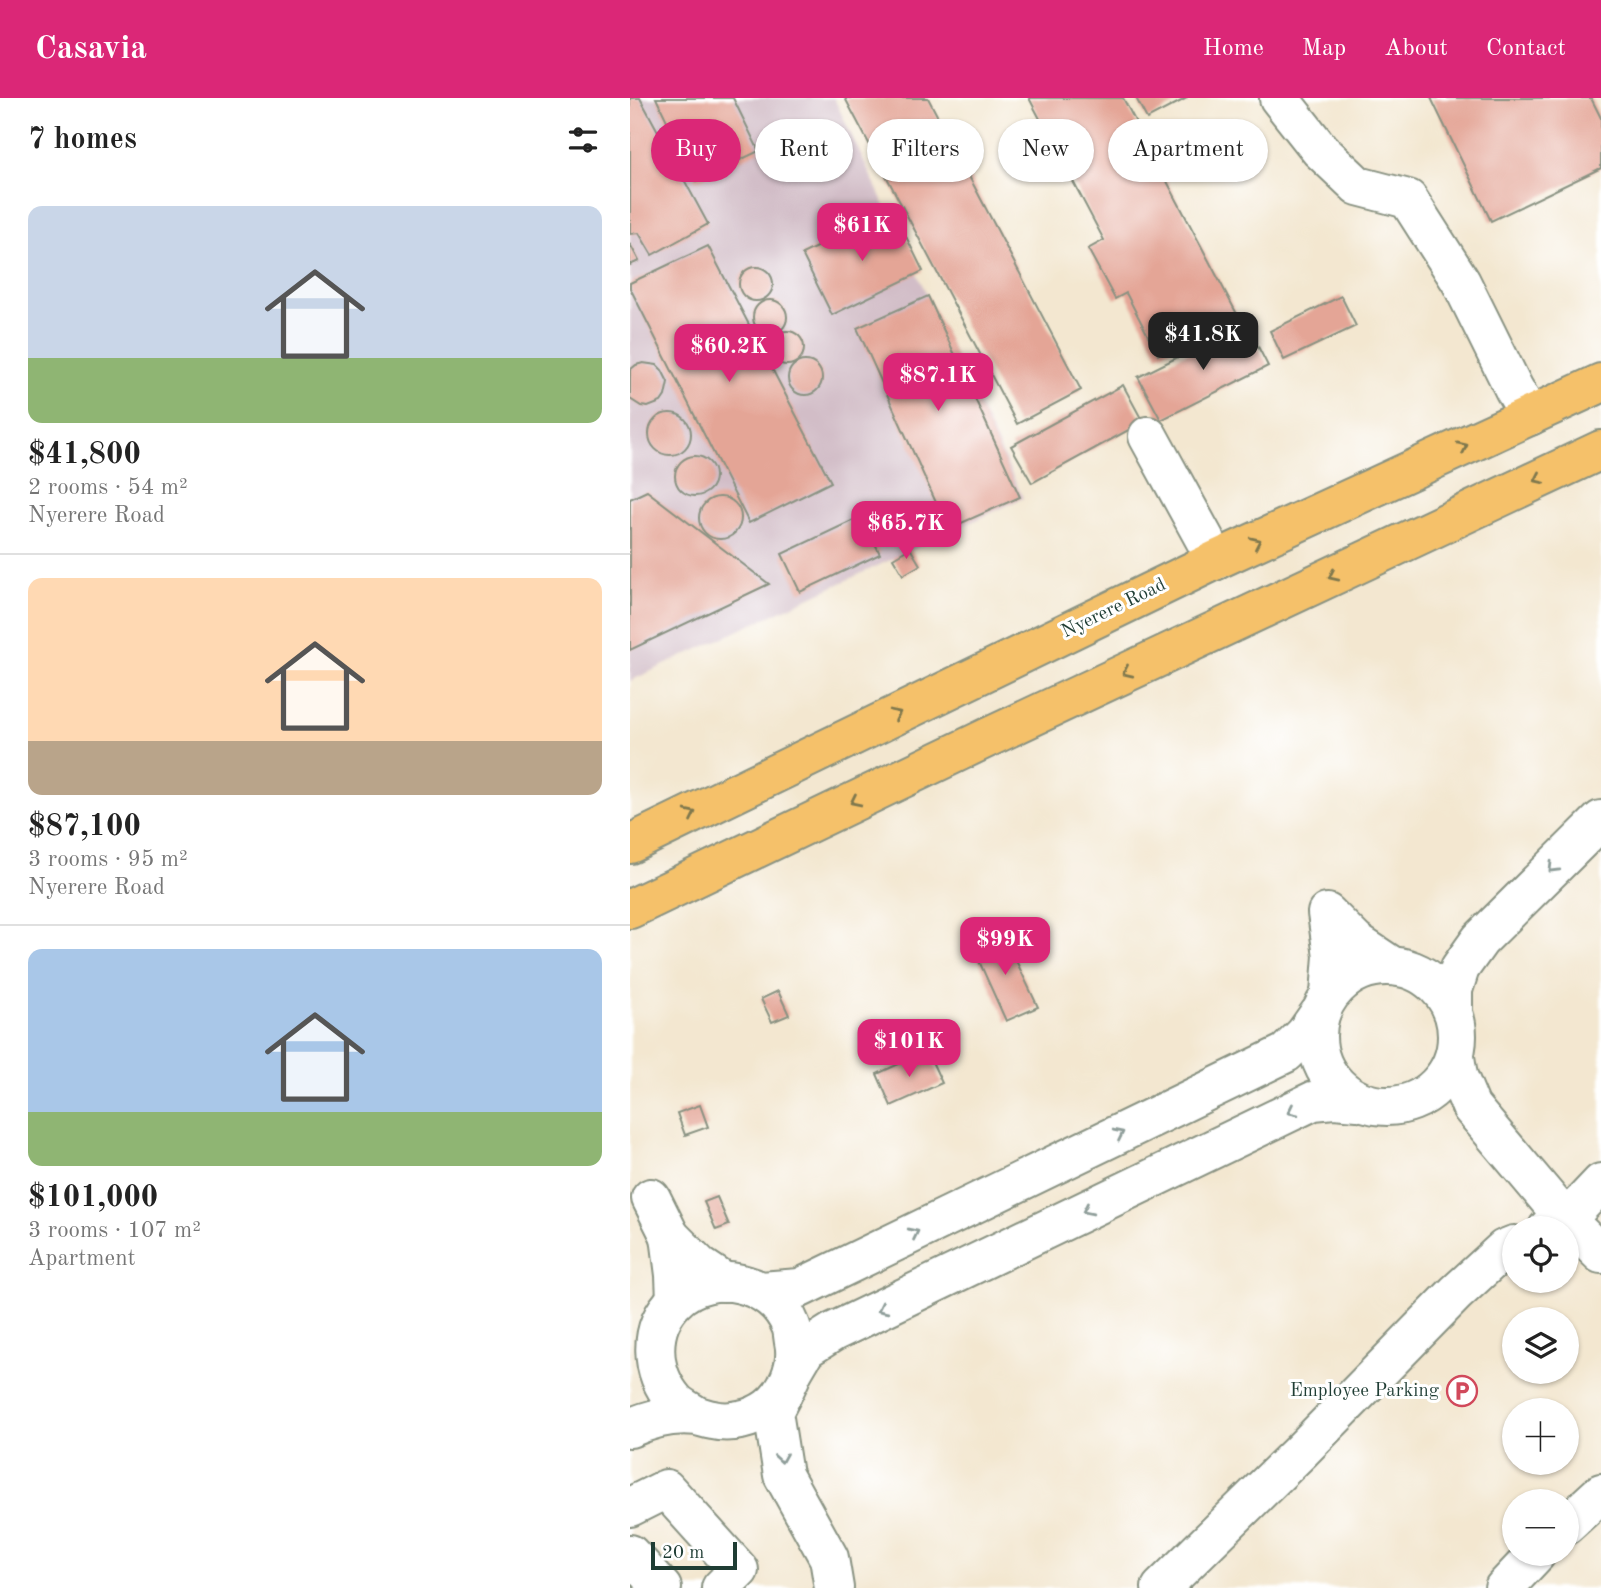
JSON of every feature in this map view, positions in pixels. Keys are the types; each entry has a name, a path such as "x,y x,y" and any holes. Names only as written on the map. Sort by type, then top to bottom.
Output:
{"highway":[{"name":"Nyerere Road","path":"630,844 1216,560 1601,383"},
{"path":"630,909 1601,450"}],"street":[{"path":"1279,98 1320,150 1358,186 1408,199 1461,282 1530,416"},
{"path":"1147,436 1216,560"},
{"path":"1552,1216 1504,1145 1471,1107 1458,1076 1455,1056 1458,1033 1453,1010 1453,990 1460,968 1480,940 1601,820"},
{"path":"1358,1101 1343,1092 1331,1080 1322,1065 1317,1048 1316,1031 1325,1004 1334,956 1322,900 1356,942 1392,966"},
{"path":"761,1291 800,1288 1286,1053 1305,1034 1342,981 1357,972 1392,966 1411,970 1429,979 1443,993 1453,1010"},
{"path":"836,1578 783,1475 773,1412 806,1349 833,1332 1313,1101 1334,1099 1381,1106 1405,1104 1427,1095 1444,1078 1455,1056"},
{"path":"1405,1104 1438,1112 1504,1145"},
{"path":"1566,1216 1601,1183"},
{"path":"651,1198 670,1236 699,1266 723,1282"},
{"path":"670,1236 676,1300"},
{"path":"1579,1239 1601,1254"},
{"path":"1161,1588 1301,1451 1456,1293 1502,1251"},
{"path":"630,1428 668,1416 697,1416 715,1421 734,1421 753,1416 769,1407 788,1382 796,1348 791,1326 779,1306 761,1291 740,1283 723,1282 695,1288 676,1300 643,1353 655,1363 663,1385 677,1403 697,1416"},
{"path":"630,1507 666,1489 740,1570 721,1588"},
{"path":"1579,1513 1601,1493"},
{"path":"630,1554 662,1588"},
{"path":"1504,1588 1525,1566"}],"shaded area":[{"path":"630,98 834,98 844,119 755,119 755,182 853,182 853,138 867,168 867,182 874,182 1023,498 630,681"}],"building":[{"path":"630,98 640,98 651,119 651,182 685,182 708,224 652,255 639,233 630,234"},
{"path":"656,98 733,98 755,143 755,153 741,160 741,119 666,119"},
{"path":"845,98 928,98 939,119 867,119 867,140"},
{"path":"1029,98 1123,98 1134,119 1108,119 1108,182 1167,182 1237,314 1158,355 1126,293 1115,299 1088,249 1104,240 1073,182 1094,182 1094,119 1040,119"},
{"path":"1136,98 1187,98 1147,119"},
{"path":"1431,98 1591,98 1601,118 1601,168 1491,221"},
{"path":"889,182 972,182 1081,390 1017,424"},
{"path":"893,210 923,271 832,315 802,254"},
{"path":"630,244 639,261 630,265"},
{"path":"708,246 831,482 749,523 630,288 630,283"},
{"path":"756,267 768,272 773,284 768,296 756,301 744,296 739,284 744,272"},
{"path":"928,296 1020,497 948,529 857,328"},
{"path":"1341,296 1356,326 1284,360 1270,331"},
{"path":"770,300 782,305 787,317 782,329 770,334 758,329 753,317 758,305"},
{"path":"1246,323 1268,366 1161,420 1138,377"},
{"path":"787,331 799,336 804,348 799,360 787,365 775,360 770,348 775,336"},
{"path":"805,361 817,366 822,378 817,390 805,395 793,390 788,378 793,366"},
{"path":"643,363 657,365 668,382 661,402 648,407 630,399 630,370"},
{"path":"1123,385 1143,422 1032,483 1011,446"},
{"path":"670,413 685,419 691,434 685,449 670,455 655,449 649,434 655,419"},
{"path":"695,456 709,462 715,476 709,490 695,496 681,490 675,476 681,462"},
{"path":"647,491 769,584 630,650 630,499"},
{"path":"720,497 735,503 741,518 735,533 720,539 705,533 699,518 705,503"},
{"path":"862,516 880,554 800,592 782,554"},
{"path":"910,548 920,565 903,575 893,558"},
{"path":"1001,929 1038,1007 1006,1021 974,950 991,942 987,935"},
{"path":"778,991 789,1015 772,1022 761,999"},
{"path":"927,1051 942,1083 891,1106 877,1074"},
{"path":"700,1105 708,1127 685,1135 677,1113"},
{"path":"717,1197 729,1225 716,1230 704,1202"}],"place":[{"name":"Employee Parking","path":"1462,1391"}]}
